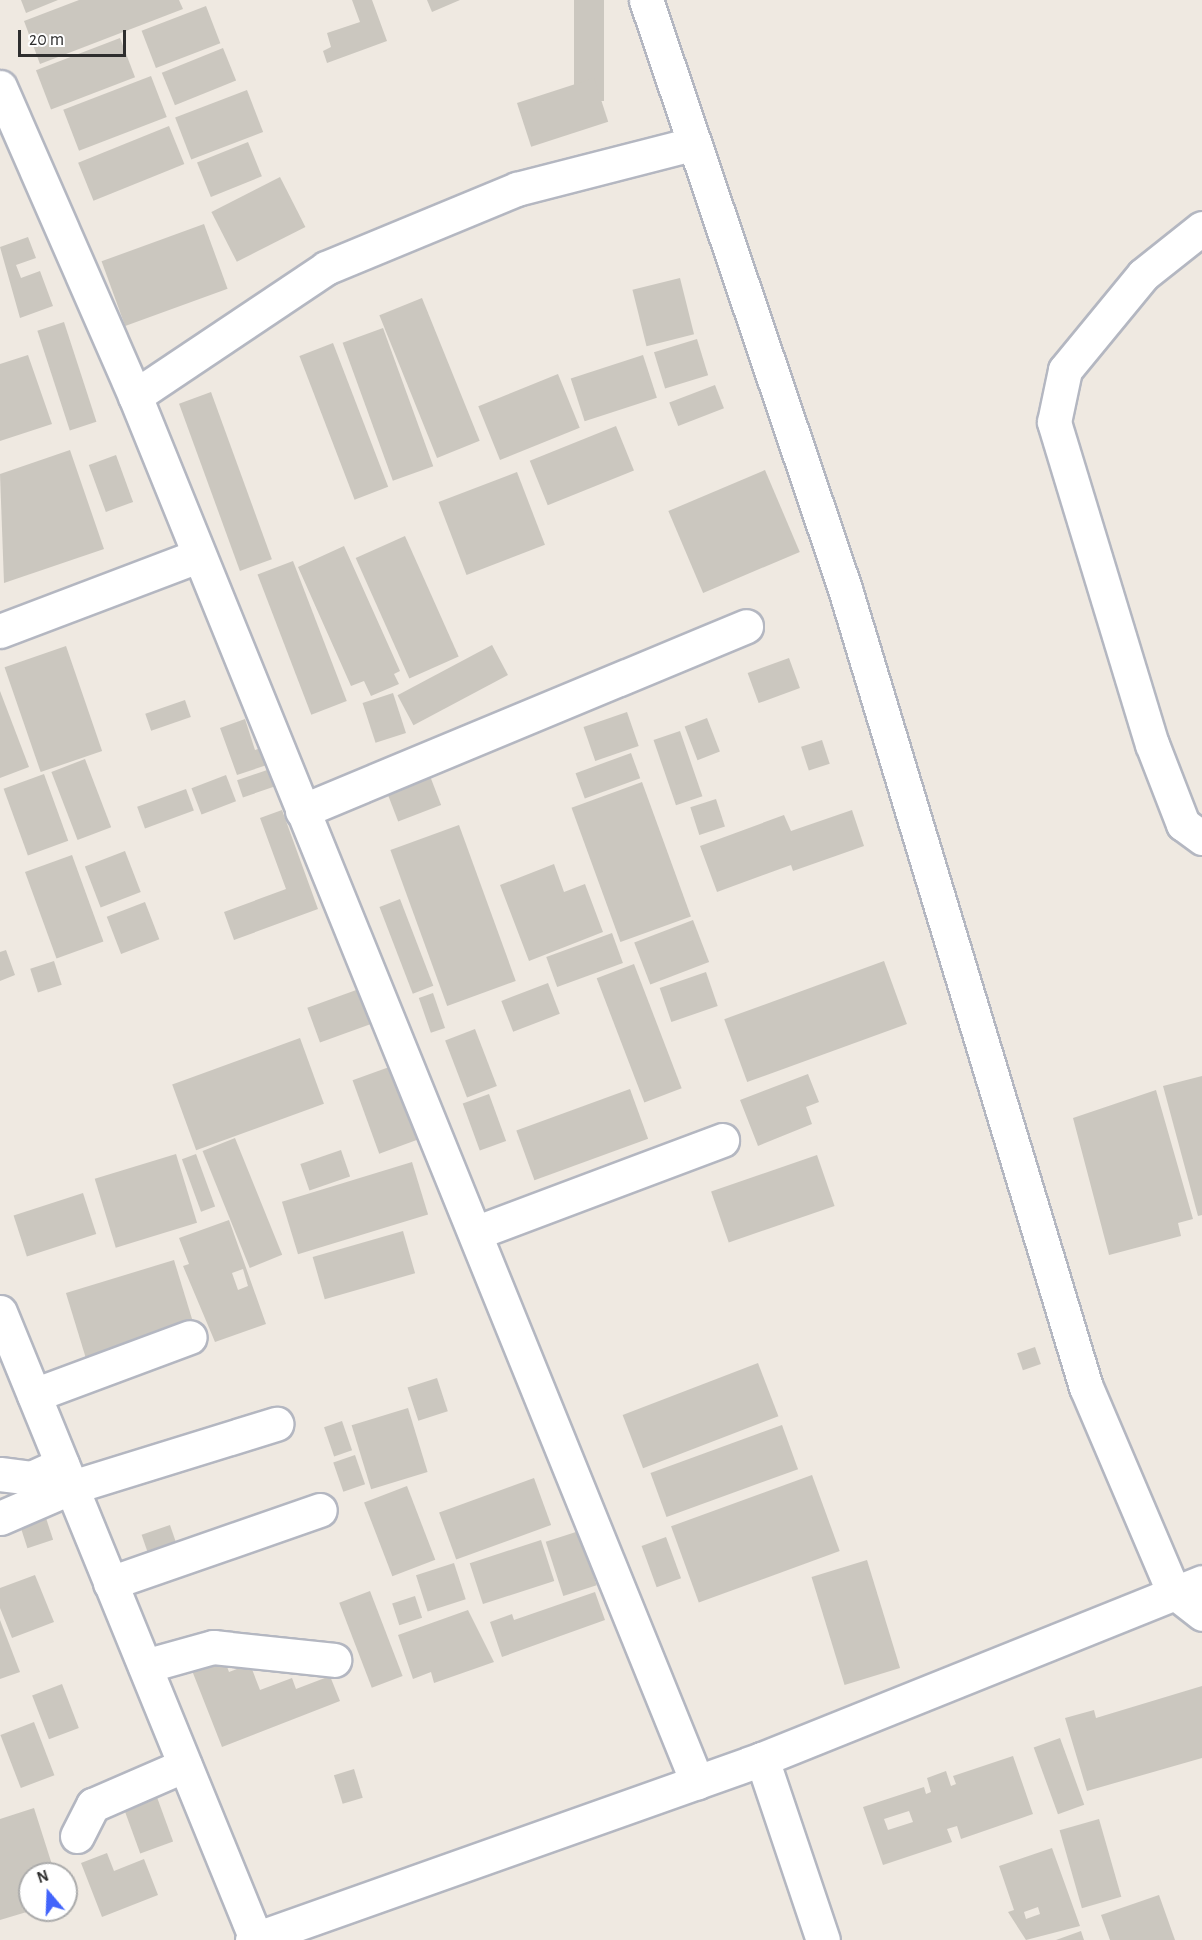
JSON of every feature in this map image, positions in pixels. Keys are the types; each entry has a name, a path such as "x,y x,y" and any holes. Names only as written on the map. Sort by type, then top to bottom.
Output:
{"street":[{"path":"646,0 692,144 845,589 1086,1388 1202,1614"},
{"path":"0,87 135,396 197,556 697,1782"},
{"path":"135,396 326,268 517,189 692,144"},
{"path":"1202,228 1143,275 1065,370 1054,422 1152,744 1183,824 1202,838"},
{"path":"0,631 197,556"},
{"path":"302,811 746,626"},
{"path":"475,1233 722,1140"},
{"path":"0,1312 254,1939 762,1759 1187,1586"},
{"path":"34,1395 190,1337"},
{"path":"0,1474 31,1478 67,1475 276,1424"},
{"path":"0,1518 67,1475"},
{"path":"110,1583 320,1510"},
{"path":"145,1666 213,1647 334,1660"},
{"path":"762,1759 823,1940"},
{"path":"77,1836 93,1805 185,1765"}],"building":[{"path":"21,0 58,0 26,13"},
{"path":"79,0 179,0 183,9 40,64 24,21"},
{"path":"352,0 372,0 387,41 327,63 323,51 331,47 327,33 360,22"},
{"path":"427,0 460,0 432,12"},
{"path":"574,0 604,0 604,101 574,101"},
{"path":"206,6 220,43 156,68 142,31"},
{"path":"120,38 135,77 51,109 36,70"},
{"path":"223,48 236,80 175,105 162,73"},
{"path":"151,76 167,117 79,151 63,110"},
{"path":"594,78 608,122 531,147 517,103"},
{"path":"247,90 263,132 191,160 175,118"},
{"path":"169,126 184,164 93,201 78,163"},
{"path":"248,142 262,176 211,197 197,163"},
{"path":"280,177 305,227 237,262 211,212"},
{"path":"204,224 228,289 125,326 102,261"},
{"path":"28,237 36,258 16,265 21,278 40,271 53,306 20,318 0,247"},
{"path":"680,278 694,334 646,346 632,290"},
{"path":"422,298 480,441 437,458 379,315"},
{"path":"64,322 96,422 70,431 37,331"},
{"path":"383,328 433,466 393,481 343,343"},
{"path":"697,339 708,375 665,388 654,352"},
{"path":"333,343 388,487 355,500 299,356"},
{"path":"28,355 52,424 0,441 0,364"},
{"path":"643,355 657,398 585,421 571,378"},
{"path":"558,374 580,428 500,460 478,406"},
{"path":"715,385 724,408 678,426 669,403"},
{"path":"211,392 272,559 240,571 179,404"},
{"path":"616,426 634,471 548,505 530,461"},
{"path":"70,450 104,549 4,583 0,474"},
{"path":"116,455 133,502 106,512 89,465"},
{"path":"765,470 800,552 703,593 668,511"},
{"path":"517,472 545,545 467,575 439,502"},
{"path":"405,536 459,657 409,679 356,558"},
{"path":"344,546 400,671 394,674 399,684 371,696 364,681 351,686 298,567"},
{"path":"293,561 347,701 311,715 258,575"},
{"path":"492,645 508,675 413,725 398,695"},
{"path":"66,646 102,751 41,772 5,667"},
{"path":"789,658 800,688 759,703 748,673"},
{"path":"0,691 29,767 0,778"},
{"path":"393,693 406,733 376,743 363,703"},
{"path":"185,700 191,717 151,731 145,714"},
{"path":"627,712 639,746 595,761 584,727"},
{"path":"707,718 720,752 697,760 685,727"},
{"path":"245,719 255,750 273,744 279,761 237,775 220,728"},
{"path":"680,731 702,796 676,805 654,740"},
{"path":"822,740 830,764 809,771 801,747"},
{"path":"631,753 640,778 585,799 576,773"},
{"path":"85,759 111,827 78,840 51,772"},
{"path":"273,768 279,785 243,797 237,780"},
{"path":"44,774 68,841 28,855 4,789"},
{"path":"226,775 236,801 201,814 191,788"},
{"path":"430,776 441,805 398,821 387,792"},
{"path":"642,782 691,916 620,942 572,808"},
{"path":"186,789 194,811 145,828 137,807"},
{"path":"716,799 725,827 699,835 690,807"},
{"path":"282,810 318,909 234,940 224,912 286,889 260,818"},
{"path":"852,810 864,846 793,871 791,865 717,892 700,846 784,815 791,831"},
{"path":"459,825 516,981 447,1006 390,850"},
{"path":"125,851 141,892 101,907 85,866"},
{"path":"72,855 103,941 56,959 25,872"},
{"path":"554,864 564,892 585,884 603,932 529,961 500,885"},
{"path":"400,899 433,986 413,994 379,907"},
{"path":"145,902 159,939 121,954 107,917"},
{"path":"693,920 709,962 650,985 634,943"},
{"path":"612,933 623,963 557,987 546,957"},
{"path":"6,950 15,975 0,981 0,952"},
{"path":"54,961 62,985 38,993 30,969"},
{"path":"884,961 907,1024 747,1082 724,1019"},
{"path":"634,964 682,1088 644,1103 597,978"},
{"path":"706,972 718,1006 671,1022 660,988"},
{"path":"548,983 560,1014 513,1032 501,1001"},
{"path":"359,989 372,1024 320,1043 307,1008"},
{"path":"433,993 445,1028 431,1033 419,998"},
{"path":"475,1029 497,1086 467,1097 445,1040"},
{"path":"300,1038 324,1104 196,1150 172,1085"},
{"path":"392,1066 419,1139 379,1154 353,1080"},
{"path":"808,1074 819,1102 806,1107 812,1124 758,1146 740,1100"},
{"path":"1202,1076 1202,1215 1198,1216 1163,1086"},
{"path":"630,1089 648,1139 534,1180 516,1130"},
{"path":"1156,1090 1193,1219 1178,1223 1181,1236 1109,1255 1073,1118"},
{"path":"489,1094 506,1141 480,1151 463,1104"},
{"path":"235,1138 282,1255 250,1268 203,1151"},
{"path":"341,1150 350,1176 309,1190 300,1164"},
{"path":"176,1154 197,1223 116,1248 95,1179"},
{"path":"196,1154 215,1207 201,1212 182,1159"},
{"path":"817,1155 835,1206 729,1243 711,1191"},
{"path":"412,1162 428,1215 298,1254 282,1202"},
{"path":"83,1193 96,1234 27,1256 14,1216"},
{"path":"229,1220 266,1324 215,1342 183,1266 189,1264 179,1238","holes":["243,1269 248,1286 238,1290 232,1273"]},
{"path":"403,1231 415,1273 325,1299 313,1257"},
{"path":"174,1260 194,1324 86,1357 66,1293"},
{"path":"1035,1347 1041,1364 1023,1370 1017,1353"},
{"path":"758,1363 778,1416 643,1468 623,1415"},
{"path":"437,1378 448,1411 418,1421 408,1388"},
{"path":"408,1408 428,1472 371,1489 352,1425"},
{"path":"342,1421 352,1450 334,1456 324,1427"},
{"path":"782,1425 798,1469 667,1517 650,1473"},
{"path":"355,1455 365,1484 343,1492 333,1462"},
{"path":"812,1475 840,1551 699,1602 671,1526"},
{"path":"534,1478 551,1525 456,1560 439,1513"},
{"path":"407,1486 435,1560 392,1576 364,1502"},
{"path":"46,1518 53,1540 27,1548 20,1526"},
{"path":"170,1525 178,1548 149,1557 142,1535"},
{"path":"579,1531 597,1585 563,1596 546,1542"},
{"path":"666,1537 681,1578 657,1587 642,1546"},
{"path":"541,1540 554,1581 483,1604 470,1563"},
{"path":"867,1560 900,1668 845,1685 812,1577"},
{"path":"454,1563 466,1599 428,1612 416,1575"},
{"path":"35,1575 54,1622 12,1638 0,1608 0,1588"},
{"path":"370,1591 403,1676 372,1688 339,1603"},
{"path":"595,1592 605,1620 502,1657 490,1622 512,1614 514,1620"},
{"path":"415,1596 422,1618 399,1625 392,1603"},
{"path":"468,1610 494,1662 434,1683 431,1672 413,1679 398,1635"},
{"path":"0,1620 20,1672 0,1679"},
{"path":"223,1656 229,1672 250,1664 260,1690 292,1678 296,1689 330,1676 340,1701 222,1747 191,1668"},
{"path":"62,1684 79,1728 49,1739 32,1695"},
{"path":"1202,1686 1202,1758 1087,1791 1065,1718 1094,1710 1096,1718"},
{"path":"34,1722 54,1775 21,1788 0,1735"},
{"path":"1060,1738 1084,1805 1058,1814 1034,1748"},
{"path":"1013,1756 1033,1814 961,1839 957,1826 947,1829 952,1842 883,1865 863,1807 924,1787 926,1794 931,1792 927,1778 946,1771 951,1786 956,1784 953,1776","holes":["909,1811 913,1822 888,1830 884,1819"]},
{"path":"354,1769 363,1798 343,1804 334,1775"},
{"path":"154,1789 173,1842 140,1854 121,1801"},
{"path":"34,1808 51,1862 18,1862 18,1915 0,1920 0,1819"},
{"path":"1099,1819 1121,1897 1082,1908 1060,1830"},
{"path":"1052,1848 1080,1926 1026,1940 1008,1912 1014,1910 999,1866","holes":["1038,1907 1040,1914 1026,1919 1024,1912"]},
{"path":"107,1853 114,1871 144,1859 158,1895 102,1917 81,1863"},
{"path":"1159,1895 1175,1940 1110,1940 1101,1915"},
{"path":"1081,1931 1084,1940 1056,1940"}]}
